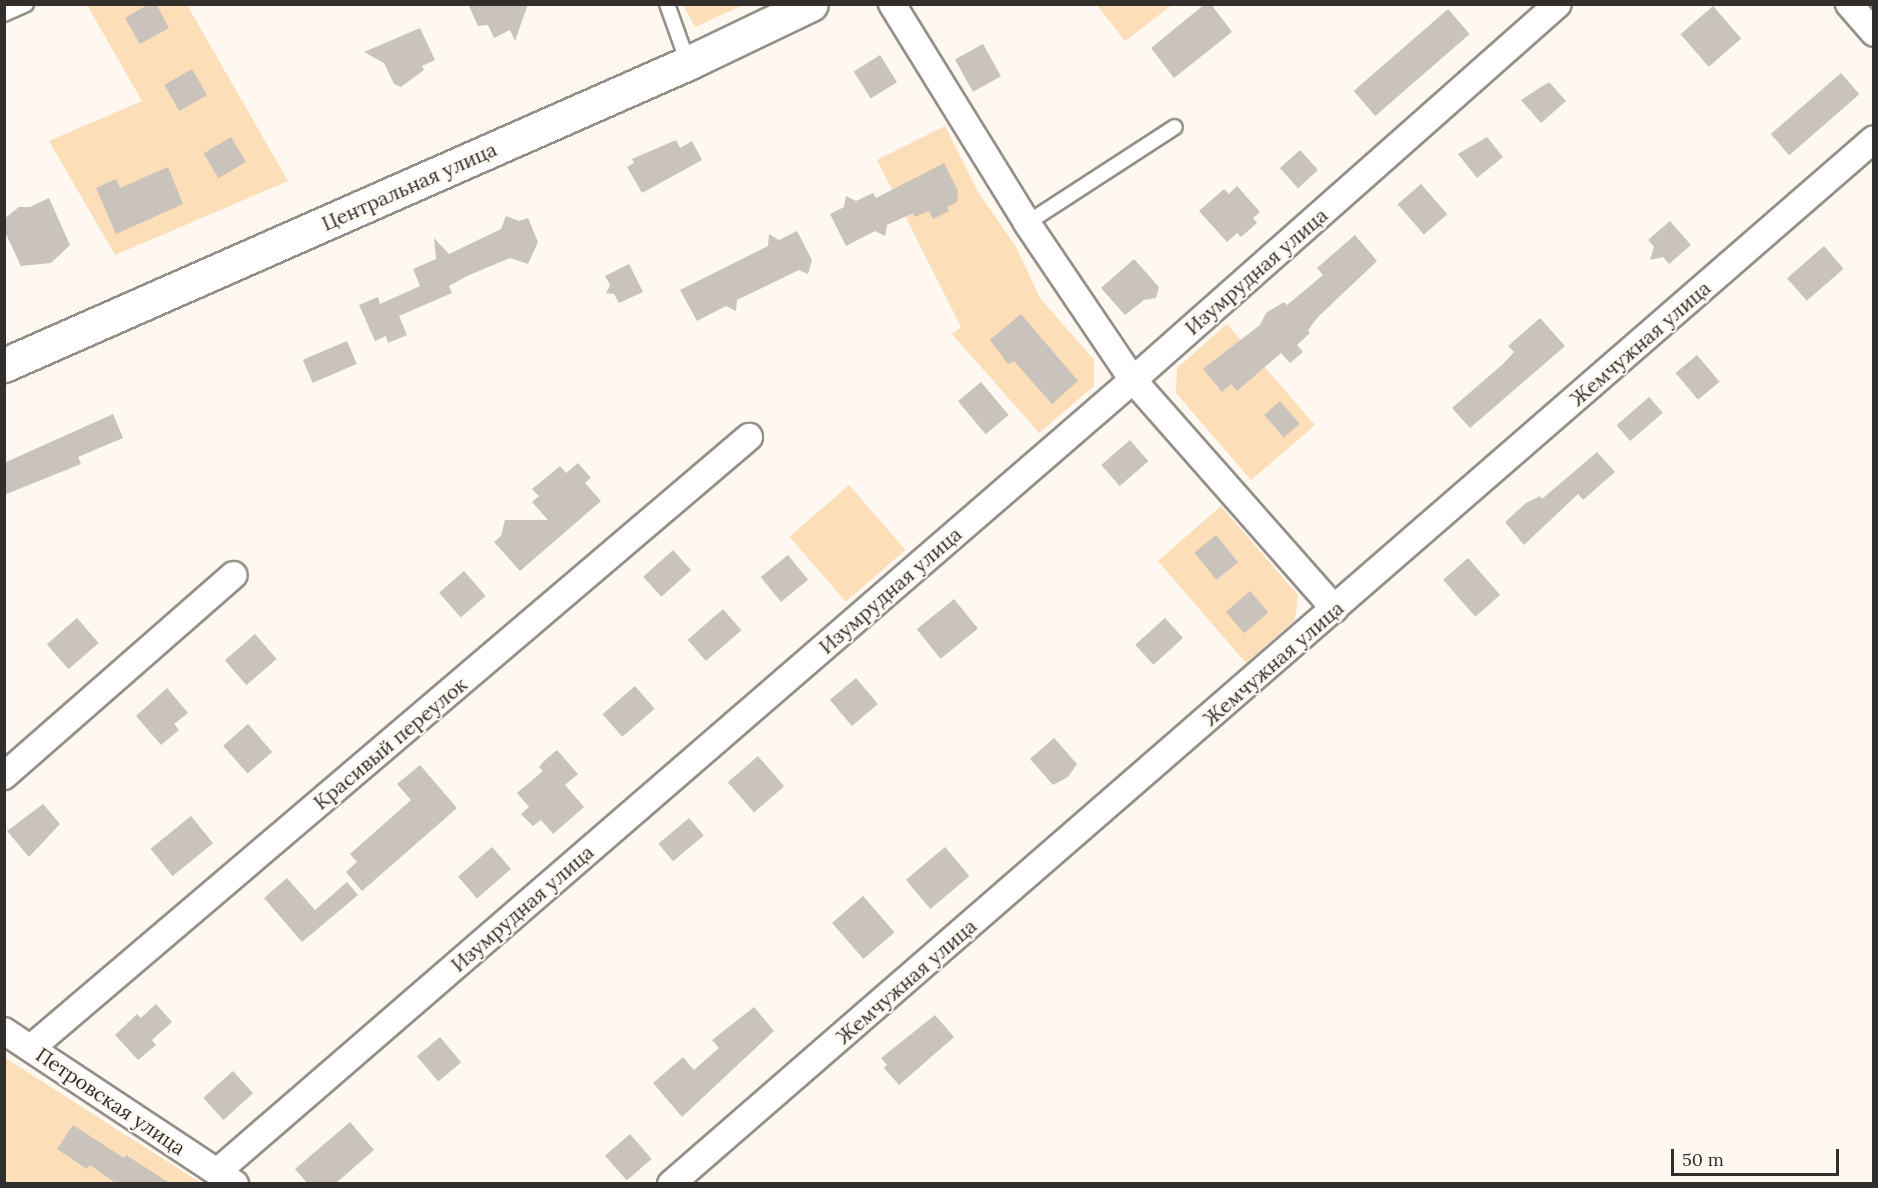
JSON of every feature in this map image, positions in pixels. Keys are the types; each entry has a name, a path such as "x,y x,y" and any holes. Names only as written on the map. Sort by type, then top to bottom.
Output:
{"main road":[{"name":"Центральная улица","path":"4,365 688,63 811,4"}],"street":[{"path":"892,4 1027,223 1133,380 1335,609"},
{"name":"Изумрудная улица","path":"226,1178 1558,4"},
{"path":"1849,4 1874,33"},
{"name":"Жемчужная улица","path":"671,1184 1874,139"},
{"name":"Красивый переулок","path":"31,1048 749,437"},
{"path":"4,776 234,575"},
{"name":"Петровская улица","path":"4,1031 226,1178"}],"lane":[{"path":"4,14 26,4"},
{"path":"667,4 688,63"},
{"path":"1027,223 1175,127"}],"shaded area":[{"path":"87,5 187,5 288,181 115,255 49,141 142,101"},
{"path":"683,5 743,5 695,27"},
{"path":"1097,5 1172,5 1125,41"},
{"path":"945,126 978,192 1016,247 1040,298 1094,360 1094,386 1039,433 952,334 961,327 877,160"},
{"path":"1227,324 1315,425 1251,480 1176,393 1177,368"},
{"path":"849,485 905,550 846,602 789,537"},
{"path":"1221,506 1298,595 1295,620 1246,663 1158,561"},
{"path":"4,1057 121,1132 201,1183 5,1183"}],"building":[{"path":"149,4 156,4 169,28 140,44 125,18"},
{"path":"468,4 528,4 515,41 510,30 494,38 488,25 478,26"},
{"path":"1205,4 1211,4 1232,32 1174,78 1151,48"},
{"path":"1713,6 1741,38 1709,67 1681,34"},
{"path":"1448,9 1470,34 1375,116 1354,91"},
{"path":"420,28 435,60 422,66 424,70 401,87 394,84 384,63 364,52"},
{"path":"983,44 1001,76 973,92 955,60"},
{"path":"880,55 897,82 871,99 854,71"},
{"path":"192,69 207,95 179,111 164,85"},
{"path":"1841,73 1859,94 1789,155 1771,134"},
{"path":"1549,82 1566,101 1541,123 1521,100"},
{"path":"231,137 246,162 219,178 204,153"},
{"path":"1487,137 1503,157 1477,178 1458,154"},
{"path":"676,140 680,148 692,141 702,160 642,193 627,167 634,163 632,159"},
{"path":"1300,150 1318,170 1298,188 1280,168"},
{"path":"944,163 958,191 957,202 947,207 949,211 933,219 929,211 915,217 913,213 887,225 885,236 875,231 846,246 830,214 844,207 846,196 856,201 873,193 876,198"},
{"path":"168,167 183,204 116,234 96,188 116,179 120,188"},
{"path":"1421,184 1447,214 1424,235 1398,204"},
{"path":"1237,186 1260,212 1253,218 1257,223 1241,237 1237,233 1227,242 1199,211 1224,189 1229,194"},
{"path":"49,198 70,245 51,263 21,266 4,230 4,219 19,207 30,207"},
{"path":"506,216 519,221 528,218 538,242 528,264 510,258 467,276 449,286 452,293 399,316 407,335 388,343 386,336 375,341 359,305 378,297 380,304 420,286 413,269 436,259 434,238 449,254 501,229"},
{"path":"1670,221 1691,245 1669,264 1663,257 1650,260 1654,247 1648,240"},
{"path":"797,231 812,260 808,274 799,270 737,300 736,311 726,306 697,321 680,290 768,246 769,234 779,240"},
{"path":"1355,235 1377,261 1318,317 1308,330 1310,333 1297,345 1303,352 1290,363 1281,353 1237,391 1231,384 1222,392 1203,369 1260,325 1266,313 1284,302 1287,305 1323,275 1317,268"},
{"path":"1824,246 1844,269 1807,301 1787,278"},
{"path":"1134,259 1159,287 1156,298 1144,300 1125,315 1101,288"},
{"path":"629,264 643,292 619,303 614,294 606,293 610,285 605,276"},
{"path":"1021,314 1078,381 1052,404 1014,361 1008,364 990,340"},
{"path":"1540,318 1565,346 1470,428 1452,408 1503,364 1514,352 1508,346"},
{"path":"347,341 357,364 313,383 303,360"},
{"path":"1697,355 1719,382 1698,400 1676,373"},
{"path":"981,382 1009,415 986,434 958,401"},
{"path":"1649,397 1663,413 1630,441 1617,425"},
{"path":"1280,401 1300,424 1284,437 1264,415"},
{"path":"113,414 123,438 78,457 81,464 4,495 4,463"},
{"path":"1130,440 1148,461 1120,486 1101,465"},
{"path":"1597,452 1615,472 1583,500 1578,494 1524,545 1505,522 1526,503 1540,496 1542,499"},
{"path":"578,463 591,478 585,483 601,501 520,571 494,542 501,536 505,520 548,520 532,502 539,496 532,489 560,466 566,473"},
{"path":"1216,535 1238,562 1216,580 1194,553"},
{"path":"673,550 691,570 661,597 643,577"},
{"path":"788,555 808,580 781,602 761,577"},
{"path":"1468,558 1500,595 1475,617 1443,580"},
{"path":"464,571 486,596 461,618 439,593"},
{"path":"1250,591 1268,612 1244,633 1226,612"},
{"path":"954,599 978,629 941,659 917,629"},
{"path":"723,609 741,630 706,661 688,640"},
{"path":"77,618 99,643 68,669 47,644"},
{"path":"1165,618 1183,638 1153,665 1135,645"},
{"path":"255,634 277,659 246,685 225,660"},
{"path":"856,678 878,704 852,726 830,700"},
{"path":"635,686 655,709 622,737 603,714"},
{"path":"167,688 188,713 174,724 179,730 161,745 136,716"},
{"path":"248,724 272,752 247,774 223,746"},
{"path":"1054,738 1077,764 1068,777 1053,785 1030,759"},
{"path":"557,750 578,774 565,785 584,807 553,834 541,820 533,826 521,814 529,807 517,793 543,771 539,767"},
{"path":"758,756 784,786 754,812 728,782"},
{"path":"420,765 457,808 362,891 346,872 357,862 350,854 411,800 397,784"},
{"path":"43,804 60,824 29,857 7,831"},
{"path":"191,816 213,843 173,876 151,849"},
{"path":"689,818 704,836 673,861 658,844"},
{"path":"492,847 511,869 477,898 458,877"},
{"path":"945,847 969,876 930,909 906,880"},
{"path":"287,878 315,910 347,882 358,895 302,942 264,898"},
{"path":"863,896 894,932 864,959 832,923"},
{"path":"156,1004 172,1022 152,1040 156,1045 138,1060 115,1035 137,1014 141,1018"},
{"path":"754,1007 774,1031 682,1117 653,1083 683,1057 694,1070 719,1048 712,1040"},
{"path":"935,1015 954,1037 899,1085 884,1068 887,1065 881,1058"},
{"path":"440,1037 461,1062 438,1082 417,1056"},
{"path":"233,1071 253,1093 223,1120 203,1098"},
{"path":"350,1122 374,1150 335,1184 308,1184 295,1169"},
{"path":"73,1125 124,1158 126,1155 171,1184 117,1184 90,1165 87,1169 57,1149"},
{"path":"630,1134 652,1159 627,1181 605,1156"}]}
